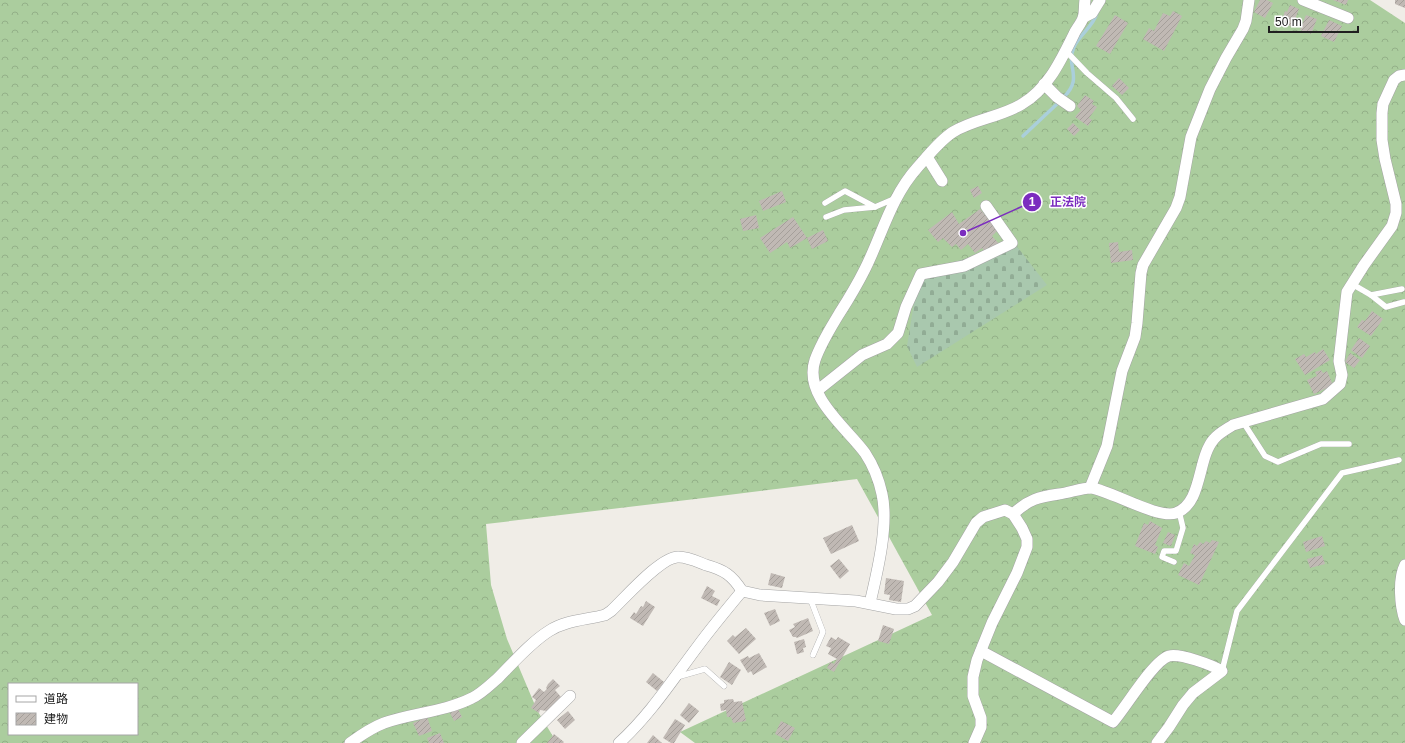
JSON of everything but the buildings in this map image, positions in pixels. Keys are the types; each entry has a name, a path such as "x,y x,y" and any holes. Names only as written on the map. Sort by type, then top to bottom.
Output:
{"street":[{"path":"870,603 879,562 883,528 882,496 875,471 865,454 825,407 815,382 813,371 815,362 820,349 866,268 896,197 907,180 946,137 955,131 1022,104 1044,84 1055,72 1068,53 1084,17 1085,0"},
{"path":"1084,17 1092,13 1100,0"},
{"path":"1090,488 1107,446 1122,371 1135,337 1143,265 1176,208 1180,198 1191,137 1210,89 1246,21 1249,0"},
{"path":"1303,0 1348,18"},
{"path":"1013,514 1023,504 1035,499 1090,488 1166,514 1176,513 1190,501 1195,492 1206,451 1213,439 1222,431 1233,425 1323,398 1340,384 1342,375 1339,361 1348,292 1351,284 1392,226 1398,208 1385,159 1381,128 1383,104 1394,80 1405,74"},
{"path":"1044,84 1057,97 1070,106"},
{"path":"927,157 942,181"},
{"path":"818,390 862,355 887,344 898,333 906,308 921,274 964,266 1012,243 986,206"},
{"path":"350,743 366,731 385,723 444,708 464,702 474,697 490,685 530,645 550,630 564,624 605,615 649,574 669,558 679,556 725,572 735,580 742,591 760,595 852,601 870,603 896,609 908,609 915,606 938,582 953,562 976,523 983,517 1005,510 1013,514 1026,539 1027,548 1017,573 1000,605 981,652 973,677 973,696 981,718 981,727 974,743"},
{"path":"1405,565 1402,572 1401,608 1405,620"},
{"path":"619,743 639,723 742,591"},
{"path":"981,652 1113,722 1159,661 1170,656 1182,657 1209,665 1222,671 1193,693 1157,743"},
{"path":"522,743 570,696"}],"lane":[{"path":"1068,53 1087,73 1116,98 1133,119"},
{"path":"825,203 845,191 875,207"},
{"path":"826,217 844,210 875,207 896,197"},
{"path":"1351,284 1371,295 1386,307 1404,302"},
{"path":"1371,295 1402,288"},
{"path":"1243,422 1265,456 1278,462 1321,444 1349,444"},
{"path":"1222,671 1237,611 1342,473 1399,460"},
{"path":"1174,562 1162,557 1164,551 1176,550 1183,528 1179,510"},
{"path":"810,598 823,632 813,655"},
{"path":"675,678 705,669 724,686"}],"green space":[{"path":"0,0 1370,0 1405,23 1405,743 695,743 680,732 932,615 857,479 486,524 491,585 507,639 537,710 557,743 0,743"},
{"path":"1015,244 1047,285 917,367 907,346 915,297 930,269"}],"waterway":[{"path":"1064,97 1073,84 1074,78 1071,60 1074,47 1092,23 1097,13"},
{"path":"1023,136 1057,104"}],"place":[{"name":"正法院","path":"963,233"}]}
